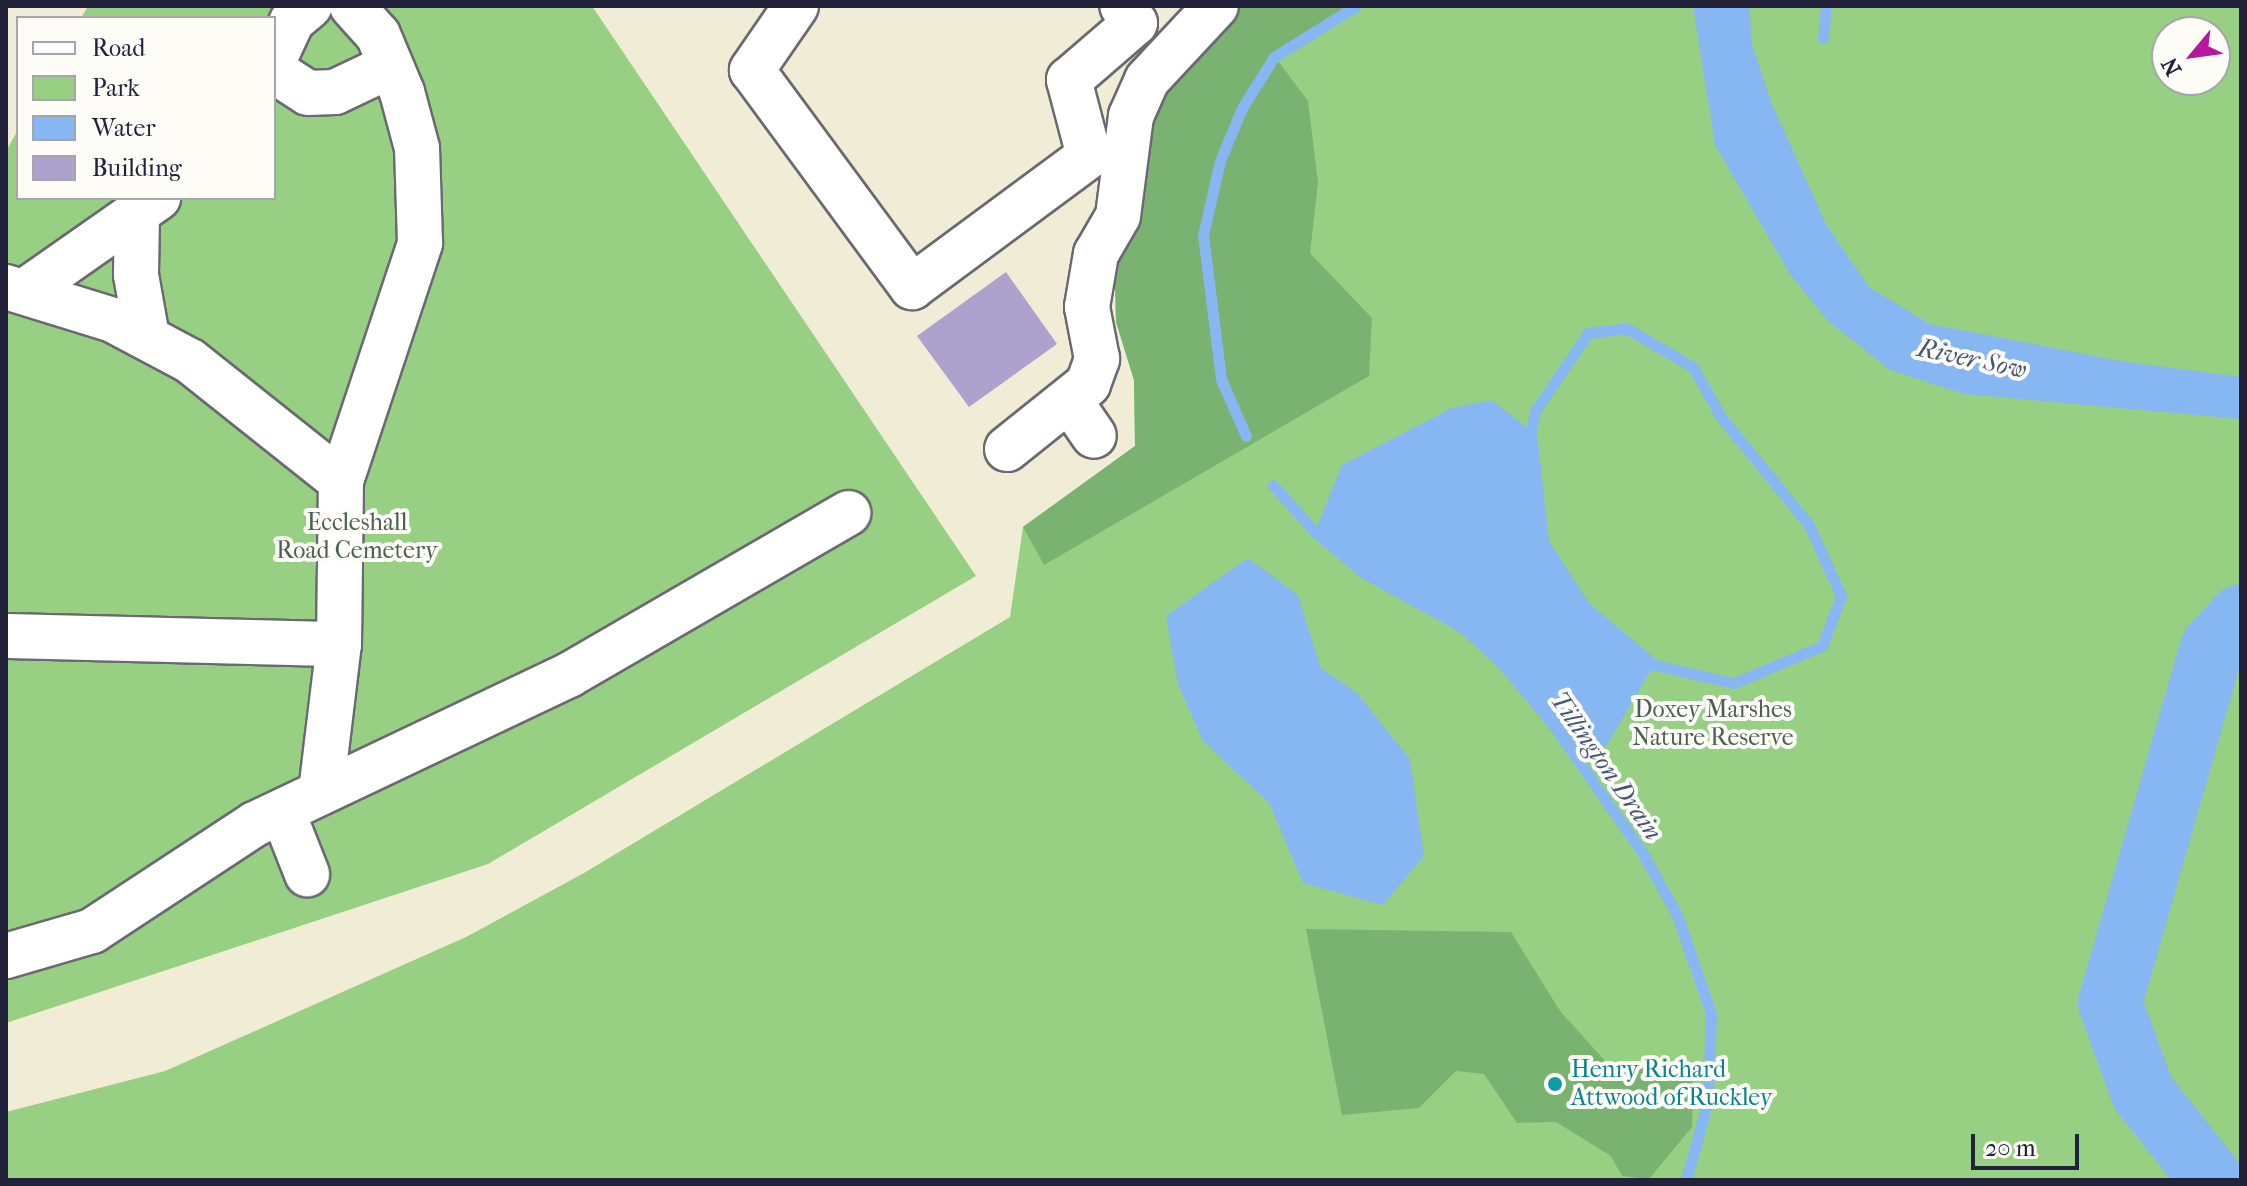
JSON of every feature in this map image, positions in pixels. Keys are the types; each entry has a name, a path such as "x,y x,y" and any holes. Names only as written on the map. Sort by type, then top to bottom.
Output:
{"lane":[{"path":"276,56 292,21 310,6"},
{"path":"321,792 339,644 341,481 420,243 417,148 378,35 352,6"},
{"path":"796,6 752,70 912,287 1089,156 1069,80 1135,23 1122,6"},
{"path":"1007,449 1082,419 1088,384 1097,359 1087,307 1096,254 1118,216 1131,116 1147,80 1216,6"},
{"path":"276,72 308,93 335,92 390,66"},
{"path":"147,337 136,275 148,207"},
{"path":"17,288 148,207"},
{"path":"17,288 147,337 245,399 341,481"},
{"path":"6,956 92,931 255,824 569,675 849,513"},
{"path":"6,636 339,644"},
{"path":"283,813 307,874"}],"green space":[{"name":"Eccleshall Road Cemetery","path":"88,6 592,6 976,576 488,864 6,1023 6,151 16,134 16,200 276,200 276,16 82,16"},
{"name":"Doxey Marshes Nature Reserve","path":"1239,6 2241,6 2241,1180 6,1180 6,1112 165,1071 466,937 584,873 1010,617 1023,527 1135,446 1134,380 1116,322 1115,281 1164,84"},
{"path":"1239,6 1356,6 1275,57 1308,101 1318,183 1310,253 1372,318 1369,376 1044,565 1023,527 1135,446 1134,380 1116,322 1115,281 1147,117 1164,84"},
{"path":"1306,929 1511,932 1560,1011 1607,1063 1693,1071 1692,1127 1649,1179 1622,1176 1611,1156 1556,1122 1517,1123 1484,1074 1456,1071 1419,1108 1342,1115"}],"water":[{"path":"1693,6 1749,6 1752,44 1771,102 1826,224 1869,287 1930,324 2120,361 2241,377 2241,419 1964,394 1890,370 1827,320 1790,274 1715,145"},
{"path":"1492,400 1531,431 1543,542 1584,606 1654,665 1607,745 1577,759 1501,662 1461,626 1364,573 1315,532 1342,465 1452,408"},
{"path":"1248,558 1298,595 1321,668 1357,693 1410,759 1424,856 1383,905 1303,883 1269,803 1203,741 1178,684 1166,616"}],"building":[{"path":"1006,272 1057,344 969,407 917,336"}],"waterway":[{"name":"Tillington Drain","path":"1246,436 1221,379 1203,235 1220,161 1242,108 1274,57 1356,6"},
{"path":"1823,38 1826,6"},
{"path":"1626,328 1693,367 1721,417 1809,525 1841,596 1822,646 1734,683 1654,665 1584,606 1543,542 1531,431 1535,411 1588,333 1626,328"},
{"name":"Tillington Drain","path":"1273,485 1315,532 1364,573 1461,626 1501,662 1552,723 1642,852 1677,915 1711,1013 1708,1101 1686,1180"},
{"name":"River Sow","path":"2212,1180 2143,1093 2110,1003 2212,648 2241,616"}],"place":[{"name":"Henry Richard Attwood of Ruckley","path":"1555,1084"}]}
